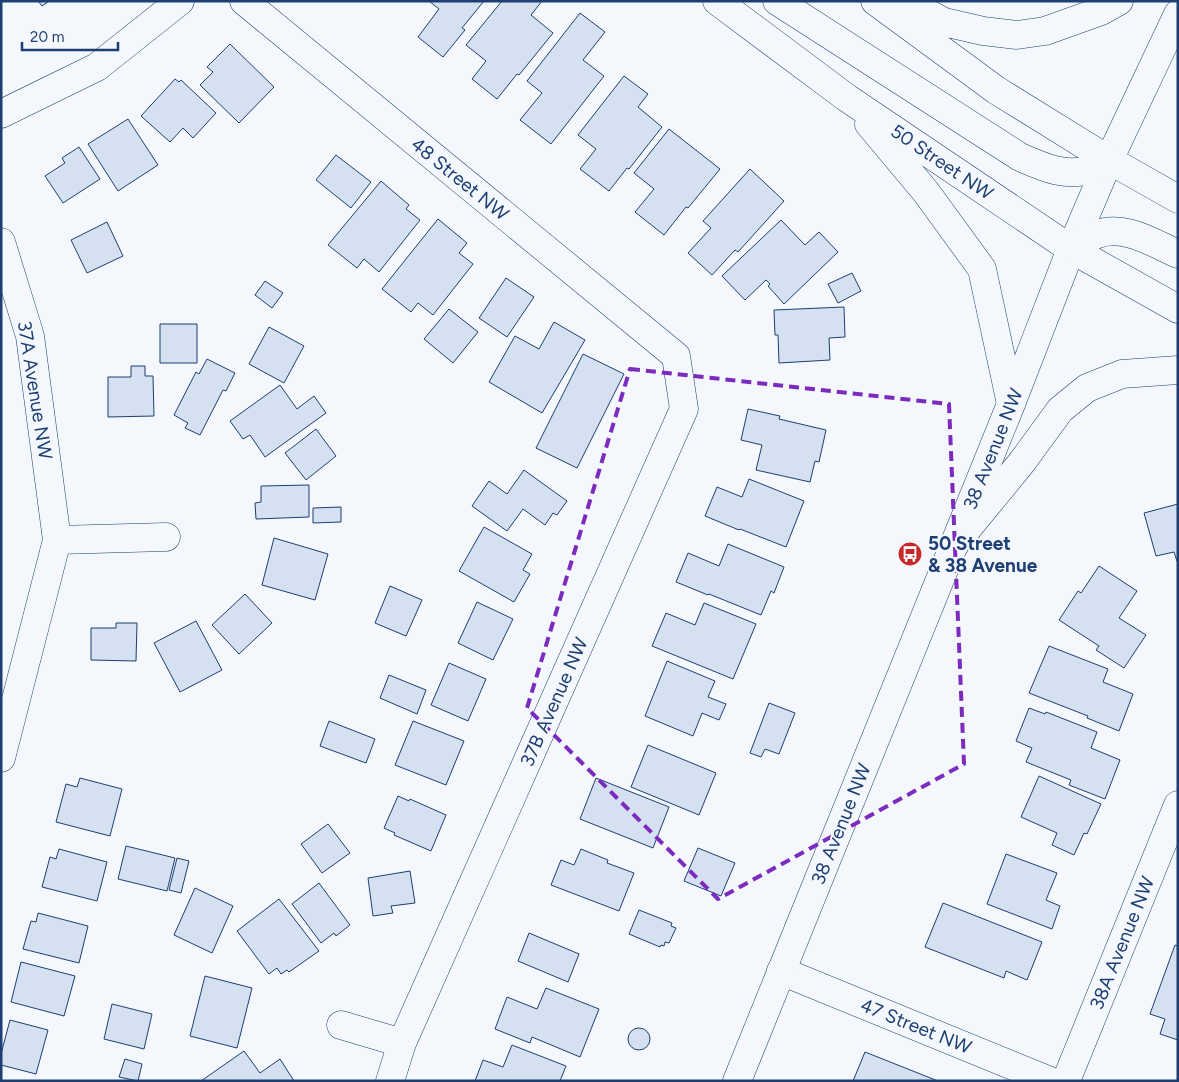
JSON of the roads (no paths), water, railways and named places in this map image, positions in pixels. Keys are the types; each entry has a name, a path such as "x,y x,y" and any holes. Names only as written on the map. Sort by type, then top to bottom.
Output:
{"street":[{"path":"1,114 97,67 180,1"},
{"name":"48 Street NW","path":"244,1 676,356"},
{"name":"50 Street NW","path":"717,1 847,98 1071,249 1178,309"},
{"path":"776,1 1020,157 1045,168 1068,173 1091,169 1109,160"},
{"path":"874,1 996,90 1109,160 1178,199"},
{"path":"905,1 944,22 983,31 1017,35 1045,31 1101,11 1119,1"},
{"name":"38 Avenue NW","path":"737,1081 1011,404 1071,249 1109,160 1178,14"},
{"path":"847,98 926,192 982,269 1011,404"},
{"path":"1071,249 1096,234 1111,232 1131,233 1178,254"},
{"name":"37A Avenue NW","path":"1,242 30,336 56,540 1,758"},
{"name":"37B Avenue NW","path":"390,1081 402,1043 684,409 676,356"},
{"path":"954,544 1022,462 1060,410 1087,388 1122,374 1178,370"},
{"path":"56,540 166,537"},
{"name":"38A Avenue NW","path":"1066,1081 1178,805"},
{"name":"47 Street NW","path":"781,972 1050,1081"},
{"path":"342,1025 402,1043"}],"place":[{"name":"50 Street & 38 Avenue","path":"910,554"}]}
